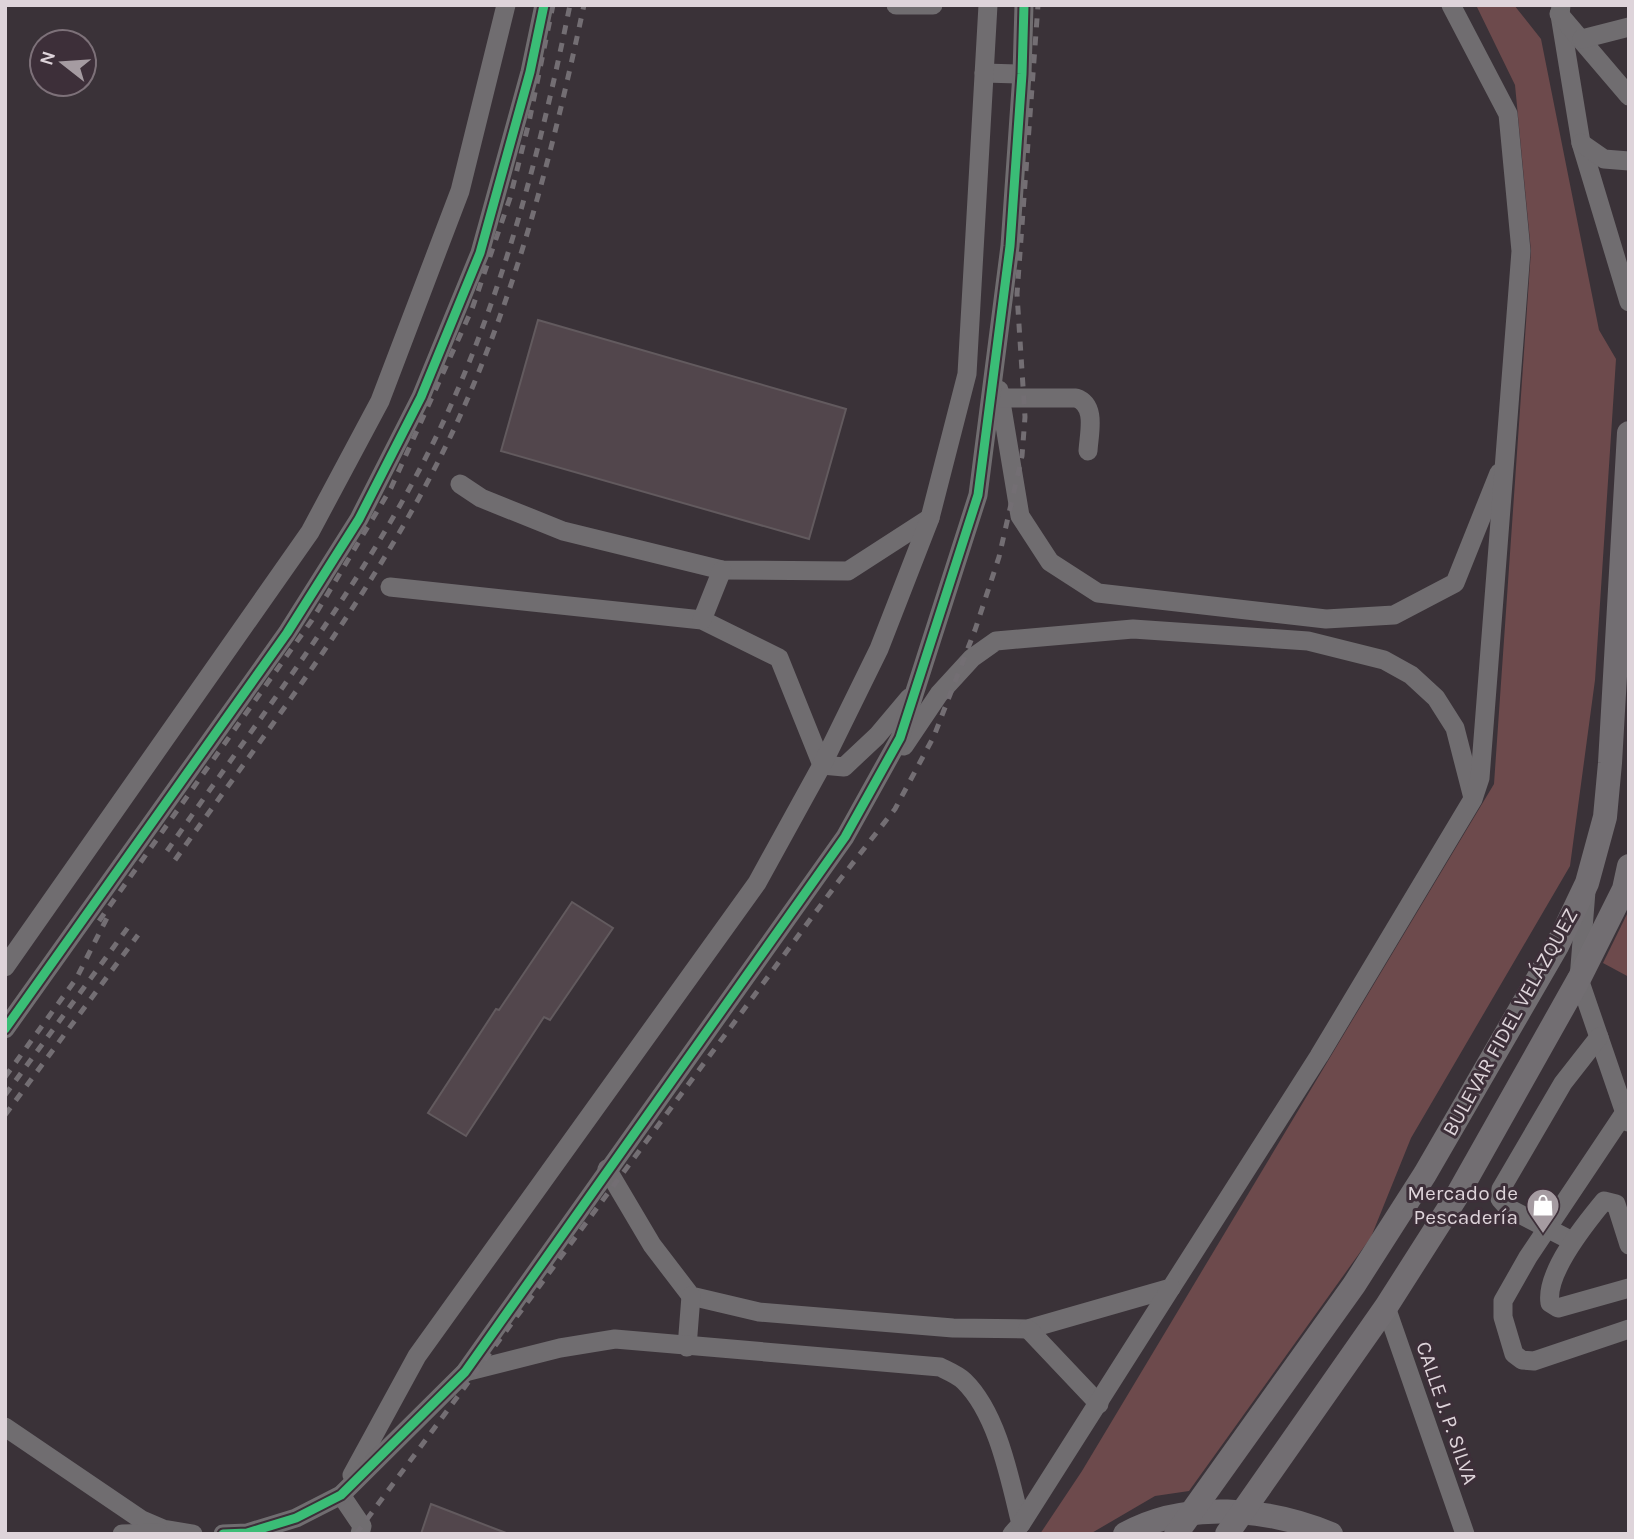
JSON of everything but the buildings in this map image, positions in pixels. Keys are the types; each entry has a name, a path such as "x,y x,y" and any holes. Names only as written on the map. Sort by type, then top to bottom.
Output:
{"main road":[{"name":"BULEVAR FIDEL VELÁZQUEZ","path":"1176,1534 1354,1285 1425,1174 1557,946 1587,883 1605,817 1611,764 1627,523 1629,432"},
{"name":"BULEVAR FIDEL VELÁZQUEZ","path":"1227,1534 1386,1307 1458,1194 1579,979 1623,889 1629,866"},
{"path":"1425,1174 1458,1194"},
{"path":"1133,1529 1183,1514 1230,1512 1276,1516 1324,1531"}],"street":[{"path":"5,967 310,532 380,401 460,191 506,5"},
{"path":"5,1029 287,634 359,519 421,397 480,253 530,72 544,5"},
{"path":"896,5 933,5"},
{"path":"341,1495 417,1356 757,883 822,765 879,649 930,518 967,374 988,5"},
{"path":"869,799 900,738 978,495 1010,246 1024,5"},
{"path":"1016,1529 1099,1404 1320,1056 1473,799 1480,778 1521,251 1508,114 1451,5"},
{"path":"1557,9 1629,96"},
{"path":"1557,9 1581,143 1629,302"},
{"path":"1583,39 1629,27"},
{"path":"984,73 1022,74"},
{"path":"1581,143 1604,159 1629,161"},
{"path":"995,363 1020,516 1050,562 1098,593 1326,619 1394,615 1455,583 1507,452"},
{"path":"1000,398 1076,398 1085,401 1090,408 1088,451"},
{"path":"460,484 481,498 563,531 722,570 848,571 930,518"},
{"path":"702,620 722,570"},
{"path":"390,587 702,620 779,658 822,765"},
{"path":"223,1534 247,1533 296,1518 341,1495 465,1372 845,837 939,694 972,657 996,641 1133,629 1308,641 1384,660 1411,675 1436,698 1455,728 1473,799"},
{"path":"822,765 844,766 877,736 915,691"},
{"path":"1587,883 1579,979 1627,1117 1547,1228 1503,1301 1503,1317 1514,1354 1522,1360 1534,1361 1629,1329"},
{"path":"1572,1241 1508,1208 1500,1199 1501,1189 1563,1083 1599,1037"},
{"path":"607,1169 652,1245 691,1296 758,1311 953,1328 1028,1329 1171,1288"},
{"path":"1629,1245 1616,1205 1611,1201 1604,1201 1572,1241 1549,1293 1550,1303 1558,1308 1629,1288"},
{"path":"687,1347 691,1296"},
{"name":"CALLE J. P. SILVA","path":"1386,1307 1465,1534"},
{"path":"1028,1329 1099,1404"},
{"path":"465,1372 560,1348 615,1339 687,1347 770,1350 940,1367 963,1381 982,1406 1006,1461 1016,1529"},
{"path":"5,1427 142,1520 163,1529 193,1534"},
{"path":"341,1495 362,1526 360,1534"},
{"path":"122,1534 182,1534"}],"shaded area":[{"path":"1476,5 1514,5 1541,39 1599,330 1616,359 1595,680 1570,866 1411,1138 1371,1237 1189,1491 1155,1496 1090,1534 1040,1534 1082,1471 1494,784 1531,251 1515,85"},
{"path":"1629,910 1629,977 1603,963"}],"railway":[{"path":"99,921 312,620 391,488 472,309 510,198 553,5"},
{"path":"167,851 356,579 422,464 451,405 490,308 521,208 548,107 570,5"},
{"path":"175,860 333,638 406,522 438,462 487,352 521,255 549,156 584,5"},
{"path":"356,1534 838,882 895,809 934,736 975,630 999,557 1022,456 1025,417 1017,294 1038,5"},
{"path":"5,1077 76,979 110,912"},
{"path":"5,1095 132,922"},
{"path":"5,1115 138,935"}],"cycle path":[{"path":"5,1029 287,633 359,519 421,397 480,253 530,72 544,5"},
{"path":"223,1534 247,1533 296,1518 341,1495 465,1372 845,837 900,738 978,495 1010,246 1024,5"}],"place":[{"name":"Mercado de Pescadería","path":"1543,1235"}]}
